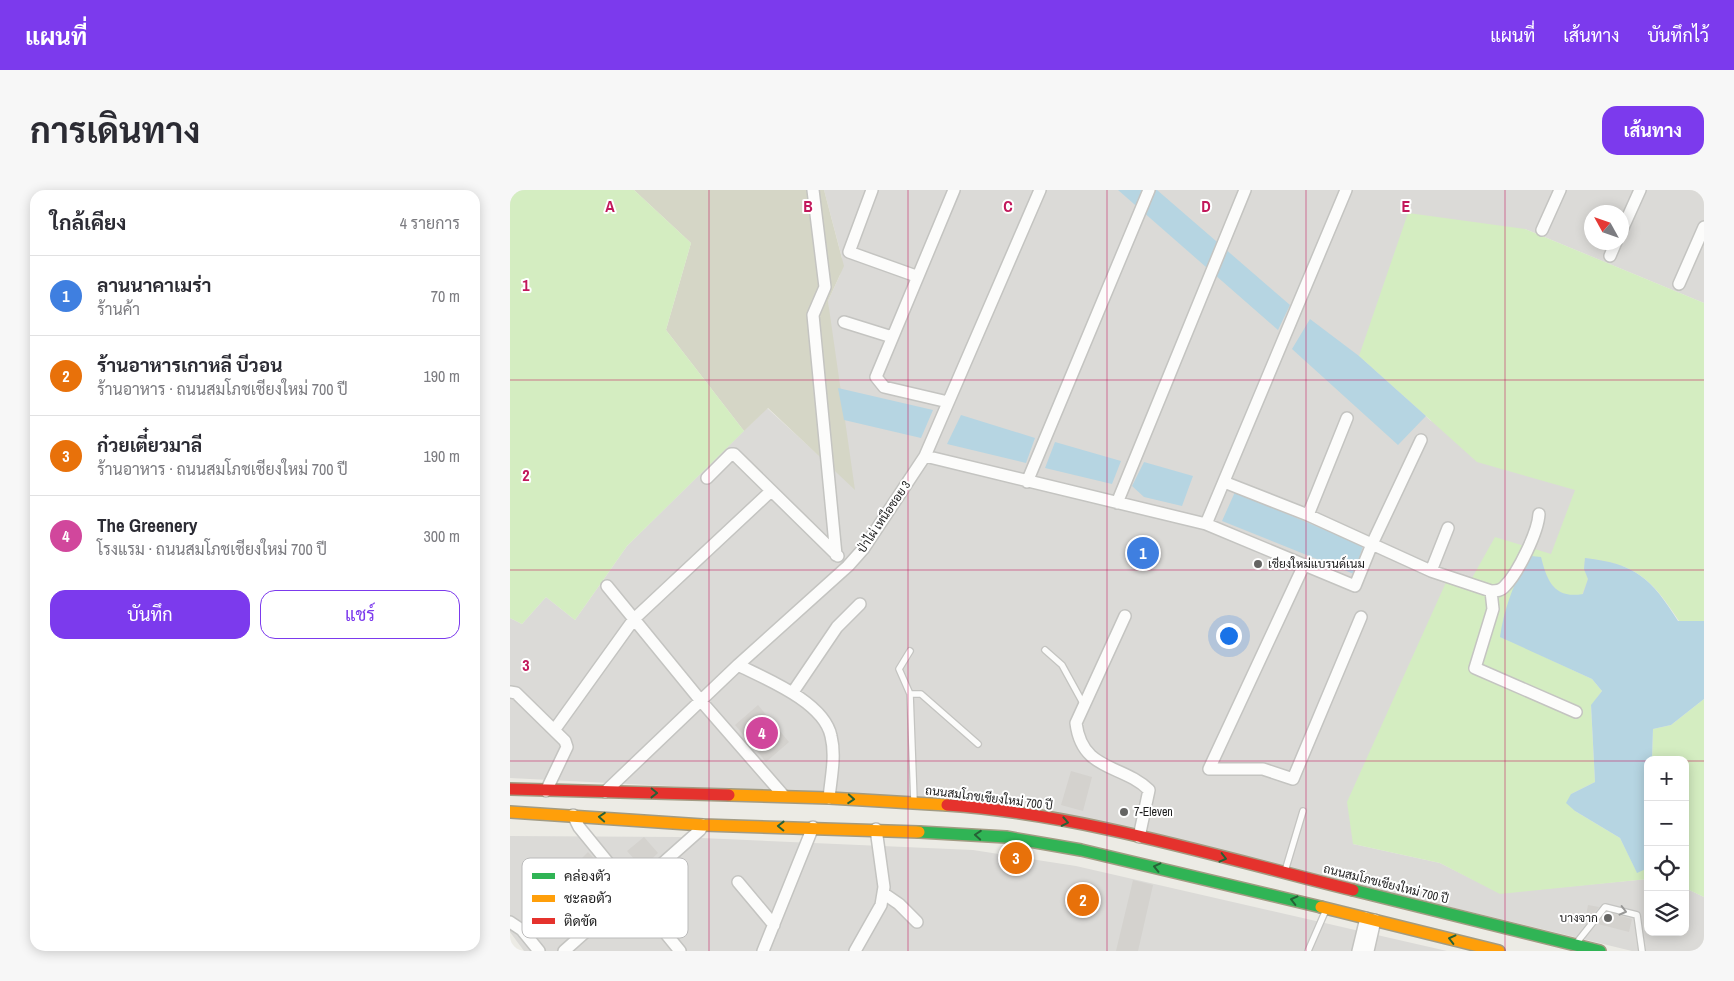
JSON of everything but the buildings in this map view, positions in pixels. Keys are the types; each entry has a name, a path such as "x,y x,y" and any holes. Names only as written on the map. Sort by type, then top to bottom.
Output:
{"main road":[{"name":"ถนนสมโภชเชียงใหม่ 700 ปี","path":"510,787 546,791 828,798 914,803 1031,815 1139,837 1600,951"},
{"path":"510,812 702,825 876,829 1006,837 1081,850 1499,951"},
{"path":"510,824 542,825 574,815"}],"street":[{"path":"813,190 824,286 812,315 836,555"},
{"path":"872,190 849,252 916,276"},
{"path":"948,402 884,387 878,382 876,377 916,276 954,190"},
{"name":"ป่าไผ่ เหนือซอย 3","path":"605,792 738,665 848,566 864,548 925,456 1040,190"},
{"path":"1027,482 1149,190"},
{"path":"1117,503 1245,190"},
{"path":"1206,524 1346,190"},
{"path":"1542,230 1560,190"},
{"path":"1629,214 1640,190"},
{"path":"1679,284 1704,227"},
{"path":"1610,256 1613,250"},
{"path":"844,322 892,336"},
{"path":"1308,515 1347,418"},
{"path":"925,456 1206,524 1355,586 1372,544 1421,440"},
{"path":"707,478 731,454 734,454 848,566"},
{"path":"1224,482 1308,515 1431,571 1491,591 1501,590 1506,586 1526,552 1539,514"},
{"path":"555,729 634,619 771,491"},
{"path":"1431,571 1448,528"},
{"path":"1304,565 1209,770 1263,768 1293,779 1361,617"},
{"path":"607,586 701,701 784,796"},
{"path":"1491,591 1493,609 1475,668 1576,712"},
{"path":"793,692 837,627 860,604"},
{"path":"1125,616 1076,723 1077,730 1094,760 1149,790 1139,837"},
{"path":"738,665 793,692 821,717 831,734 834,756 828,798"},
{"path":"510,692 516,693 555,729 565,741 567,747 546,791"},
{"path":"574,815 579,827 603,858"},
{"path":"668,858 700,830 702,825"},
{"path":"764,951 813,827"},
{"path":"855,951 881,905 883,893 876,829"},
{"path":"738,882 774,925"},
{"path":"883,893 899,904 917,922"},
{"path":"1358,951 1371,919"},
{"path":"1368,951 1371,919"},
{"path":"510,922 522,930"},
{"path":"528,938 539,951"},
{"path":"564,951 579,938"},
{"path":"669,938 680,951"}],"lane":[{"path":"1045,650 1062,665 1084,705"},
{"path":"910,651 899,669 910,694 914,803"},
{"path":"910,694 921,694 978,744"},
{"path":"1284,873 1303,811"},
{"path":"1576,945 1605,907 1637,915 1642,951"},
{"path":"1308,951 1327,908"}],"shaded area":[{"path":"634,190 824,190 844,266 828,301 855,490 768,408 744,431 666,330 691,243"},
{"path":"824,190 1704,190 1704,303 1525,229 1359,356 1431,421 1704,481 1353,844 1440,863 1500,893 1644,879 1644,936 1689,936 1689,890 1704,897 1704,951 1632,951 1084,818 932,799 510,778 510,618 522,624 546,597 575,620 627,546 767,408 839,474 828,301 840,275 842,258"},
{"path":"510,836 678,837 973,850 1076,866 1447,951 524,951 510,932"}],"green space":[{"path":"510,190 634,190 691,243 666,330 744,431 627,546 575,620 546,597 522,624 510,618"},
{"path":"1408,213 1525,229 1704,303 1704,621 1679,621 1660,594 1641,576 1630,569 1603,561 1585,558 1584,569 1588,579 1582,595 1572,596 1565,594 1558,591 1549,581 1541,557 1519,574 1504,616 1501,637 1592,679 1602,691 1591,706 1595,782 1571,794 1575,811 1620,838 1637,872 1644,869 1644,879 1500,894 1440,863 1353,844 1347,802 1447,580 1467,587 1495,537 1551,554 1575,490 1477,462 1359,356"},
{"path":"1704,699 1704,897 1689,890 1689,756 1652,756 1653,729 1671,725"}],"water":[{"path":"1118,190 1157,190 1290,305 1278,330"},
{"path":"1310,319 1359,356 1426,416 1398,445 1292,349"},
{"path":"838,388 933,410 921,438 844,420"},
{"path":"961,415 1035,438 1026,463 947,444"},
{"path":"1055,442 1121,461 1112,484 1045,468"},
{"path":"1144,462 1193,476 1182,506 1144,497 1132,486"},
{"path":"1235,492 1363,546 1354,574 1222,521"},
{"path":"1531,556 1541,557 1546,574 1553,586 1565,594 1573,595 1583,594 1588,579 1584,569 1585,558 1617,564 1630,569 1650,584 1678,621 1704,621 1704,699 1671,725 1653,729 1652,756 1644,756 1644,870 1637,873 1620,838 1575,811 1566,803 1571,794 1595,782 1591,705 1602,691 1592,679 1500,637 1511,595"}],"traffic: fast":[{"path":"919,832 1006,837 1081,850 1321,907"},
{"path":"1353,890 1600,951"}],"traffic: slow":[{"path":"729,795 829,798 947,805"},
{"path":"510,812 703,825 919,832"},
{"path":"1321,907 1499,951"}],"traffic: jam":[{"path":"510,789 729,795"},
{"path":"947,805 998,810 1100,827 1203,851 1353,890"}],"place":[{"name":"ลานนาคาเมร่า","path":"1143,553"},
{"name":"เชียงใหม่แบรนด์เนม","path":"1258,564"},
{"name":"The Greenery","path":"762,733"},
{"name":"7-Eleven","path":"1124,812"},
{"name":"ก๋วยเตี๋ยวมาลี","path":"1016,858"},
{"name":"ร้านอาหารเกาหลี บีวอน","path":"1083,900"},
{"name":"บางจาก","path":"1608,918"}]}
